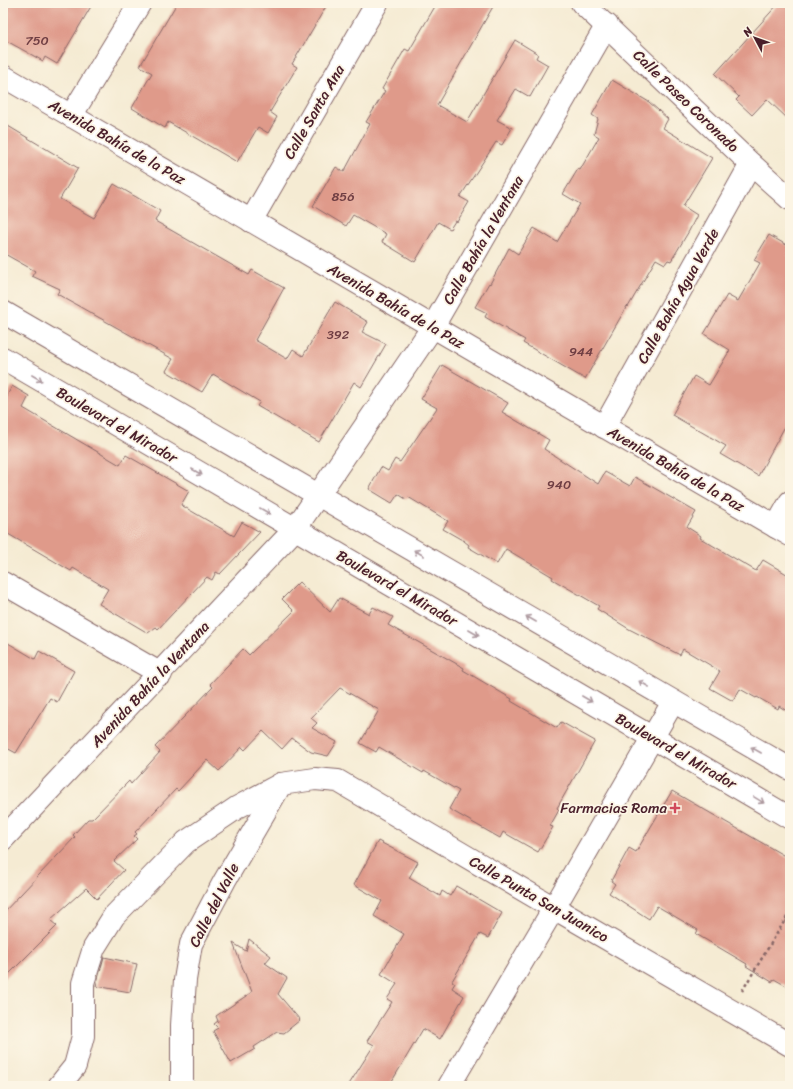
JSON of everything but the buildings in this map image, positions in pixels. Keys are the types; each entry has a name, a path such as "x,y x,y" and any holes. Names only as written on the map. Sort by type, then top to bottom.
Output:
{"street":[{"path":"71,116 140,3"},
{"name":"Calle Santa Ana","path":"251,221 377,3"},
{"name":"Calle Paseo Coronado","path":"582,3 607,25 751,164 790,199"},
{"name":"Calle Bahía la Ventana","path":"296,529 432,328 607,25"},
{"name":"Avenida Bahía de la Paz","path":"3,76 432,328 783,531"},
{"name":"Calle Bahía Agua Verde","path":"604,427 751,164"},
{"path":"3,312 790,769"},
{"name":"Boulevard el Mirador","path":"3,358 790,818"},
{"path":"783,531 790,502"},
{"name":"Avenida Bahía la Ventana","path":"5,832 160,674 296,529"},
{"path":"3,583 160,674"},
{"path":"449,1086 554,908 651,737 673,702"},
{"name":"Calle Punta San Juanico","path":"59,1086 75,1066 83,1036 83,983 94,948 114,916 186,842 238,807 281,784 315,779 338,782 790,1045"},
{"name":"Calle del Valle","path":"182,1086 182,1025 185,980 191,944 225,880 281,784"}],"path":[{"path":"730,1010 790,912"}],"place":[{"name":"Farmacias Roma","path":"675,808"}]}
